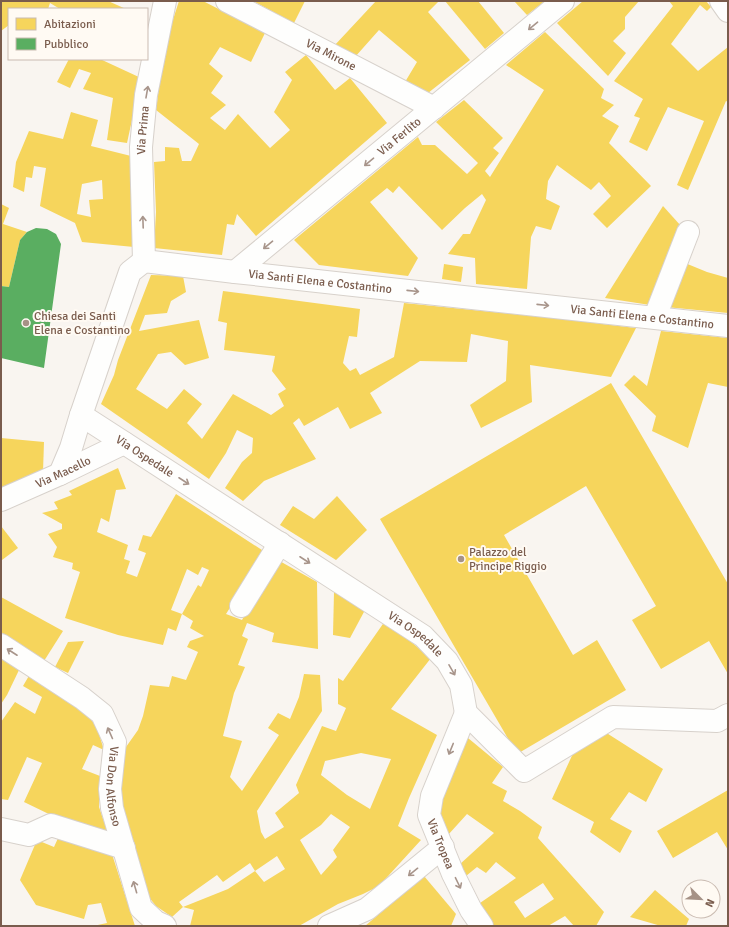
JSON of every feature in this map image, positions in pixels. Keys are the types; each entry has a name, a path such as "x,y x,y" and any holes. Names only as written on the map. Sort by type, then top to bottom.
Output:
{"street":[{"name":"Via Prima","path":"144,261 141,147 146,95 165,1"},
{"name":"Via Mirone","path":"227,1 434,108"},
{"name":"Via Ferlito","path":"235,272 564,1"},
{"path":"721,1 728,11"},
{"path":"655,317 688,232"},
{"path":"60,474 71,448 130,272 144,261"},
{"name":"Via Santi Elena e Costantino","path":"144,261 728,326"},
{"name":"Via Ospedale","path":"81,415 423,636 447,661 461,685 466,713"},
{"name":"Via Macello","path":"1,500 60,474 124,442"},
{"path":"241,606 280,543"},
{"name":"Via Don Alfonso","path":"1,645 82,698 102,714 115,742 110,789 112,808 142,917 165,926"},
{"path":"466,713 524,771 613,717 717,721 728,715"},
{"name":"Via Tropea","path":"466,713 432,796 429,815 453,874 471,910 482,926"},
{"path":"1,829 29,835 51,825 124,848"},
{"path":"329,926 367,909 443,847"}],"building: Abitazioni":[{"path":"1,1 108,1 124,8 58,8 50,3 48,8 8,8 8,26 1,31"},
{"path":"179,1 203,1 265,33 251,62 220,47 209,64 223,76 211,93 226,105 210,118 225,130 238,114 270,148 290,130 274,112 292,80 285,72 306,55 335,90 350,78 387,123 256,236 237,214 234,225 227,224 222,255 154,248 156,212 154,162 165,161 165,147 179,148 182,161 191,161 199,144 156,110 168,35"},
{"path":"253,1 305,1 294,23"},
{"path":"376,1 439,1 428,12 470,60 428,93 405,82 417,62 379,30 355,57 334,46"},
{"path":"445,1 478,1 504,33 485,49"},
{"path":"514,1 545,1 527,15"},
{"path":"583,1 639,1 625,17 625,29 613,41 626,53 608,76 557,23"},
{"path":"669,1 706,1 711,7 707,11 700,5 671,44 698,71 728,47 728,102 726,101 688,190 677,185 704,121 668,107 647,151 629,142 640,118 634,116 643,99 614,81 673,6"},
{"path":"545,32 604,89 601,98 614,105 602,116 619,126 609,143 651,186 607,228 593,214 611,196 599,182 591,190 557,165 548,181 546,199 560,206 551,230 536,226 531,237 527,289 476,284 475,258 448,254 463,234 470,234 486,200 482,194 442,230 399,186 393,193 387,188 370,202 418,258 408,276 319,265 294,240 418,137 422,145 435,145 467,174 478,163 436,122 464,100 503,138 493,148 499,153 485,171 490,177 544,90 506,65"},
{"path":"68,60 102,60 141,78 127,143 107,140 113,98 83,89 91,73 79,69 70,88 57,82"},
{"path":"71,112 98,120 91,146 131,156 134,247 82,242 75,223 40,206 46,168 34,166 32,178 26,177 24,192 13,187 16,162 29,131 63,139","holes":["102,180 103,199 89,200 91,217 77,214 82,184"]},
{"path":"1,204 9,208 3,224 27,232 20,240 9,287 1,286"},
{"path":"663,206 681,226 650,305 605,298"},
{"path":"685,263 707,272 728,278 728,313 666,307"},
{"path":"444,264 463,267 461,282 442,279"},
{"path":"151,275 183,276 186,292 171,301 167,313 145,315 139,331 199,320 209,358 185,365 171,352 158,354 136,389 167,409 184,389 202,404 187,423 202,439 233,394 271,415 284,406 278,394 286,389 272,371 275,356 224,350 227,323 218,321 223,291 360,309 357,337 349,336 343,363 350,371 356,368 360,375 394,357 404,303 636,328 611,377 530,365 532,402 481,428 470,405 506,381 508,341 471,334 467,362 420,361 370,393 382,413 350,429 338,407 304,426 299,418 293,423 316,459 264,481 243,501 225,488 242,462 252,453 253,438 237,430 226,453 209,479 101,404 114,375 118,360"},
{"path":"661,331 728,338 728,387 708,383 688,448 652,431 656,416 624,385 634,375 647,386"},
{"name":"Palazzo del Principe Riggio","path":"611,383 728,584 728,674 709,641 661,669 632,620 656,606 586,486 504,535 573,655 597,640 626,690 517,754 380,519"},
{"path":"1,438 44,442 43,472 1,489"},
{"path":"118,468 126,489 116,490 109,522 101,518 97,532 128,545 124,559 130,561 126,573 137,577 146,553 138,550 143,535 151,537 176,494 265,552 226,614 242,620 276,559 317,582 318,649 272,642 274,633 247,623 242,636 248,639 238,665 245,667 234,693 223,736 242,741 230,777 242,791 279,735 268,728 278,713 290,719 299,697 304,674 320,675 322,711 257,811 261,832 265,839 284,827 275,813 299,793 296,785 322,726 336,731 346,708 338,704 338,678 343,681 385,621 431,658 391,709 437,735 398,826 421,840 379,886 338,904 299,926 190,926 194,910 183,907 172,917 156,906 148,896 119,802 126,747 138,730 143,716 150,685 169,687 172,676 186,680 198,652 187,647 190,641 204,636 190,628 193,621 182,614 176,631 168,628 163,645 118,635 65,618 80,572 72,569 73,563 53,557 57,547 48,534 62,529 62,524 42,513 58,509 54,502 72,495 69,491","holes":["202,567 209,570 201,587 198,585 182,614 171,610 187,569 198,575","361,753 391,759 370,809 347,795 321,775 325,761","331,814 350,827 333,850 337,857 321,875 300,840 321,825","277,856 285,869 264,882 255,871","250,863 255,871 228,889 183,907 179,902 217,875 223,882"]},
{"path":"337,496 367,530 336,560 280,525 293,506 314,519"},
{"path":"1,526 18,548 2,560 1,559"},
{"path":"334,592 365,610 350,638 333,635"},
{"path":"1,597 63,631 44,661 1,632"},
{"path":"84,641 68,673 55,667 68,642"},
{"path":"1,655 20,668 1,704"},
{"path":"30,674 88,715 97,728 104,750 93,745 82,769 100,776 99,807 110,839 55,817 24,802 42,763 27,757 8,800 1,799 1,722 15,702 35,714 42,697 23,686"},
{"path":"605,732 663,769 646,802 629,792 610,819 632,831 620,853 590,832 594,822 552,799 576,747"},
{"path":"468,738 503,767 492,783 507,791 503,801 542,827 538,838 604,912 596,926 574,926 565,916 548,926 494,926 480,903 516,878 496,862 486,873 477,867 466,876 459,865 494,833 467,814 448,835 437,809","holes":["543,883 554,899 525,918 514,902"]},
{"path":"728,790 728,850 717,832 673,858 657,831"},
{"path":"59,836 111,851 135,926 93,926 107,923 101,903 88,905 84,919 36,905 20,880 37,840 54,847"},
{"path":"424,876 456,914 451,926 365,926"},
{"path":"655,890 681,912 681,919 689,919 686,926 661,926 630,917"}],"building: Pubblico":[{"name":"Chiesa dei Santi Elena e Costantino","path":"36,228 47,229 56,234 61,244 44,368 1,358 1,286 9,287 20,240 27,232"}],"place":[{"name":"Chiesa dei Santi Elena e Costantino","path":"26,323"},
{"name":"Palazzo del Principe Riggio","path":"461,559"}]}
